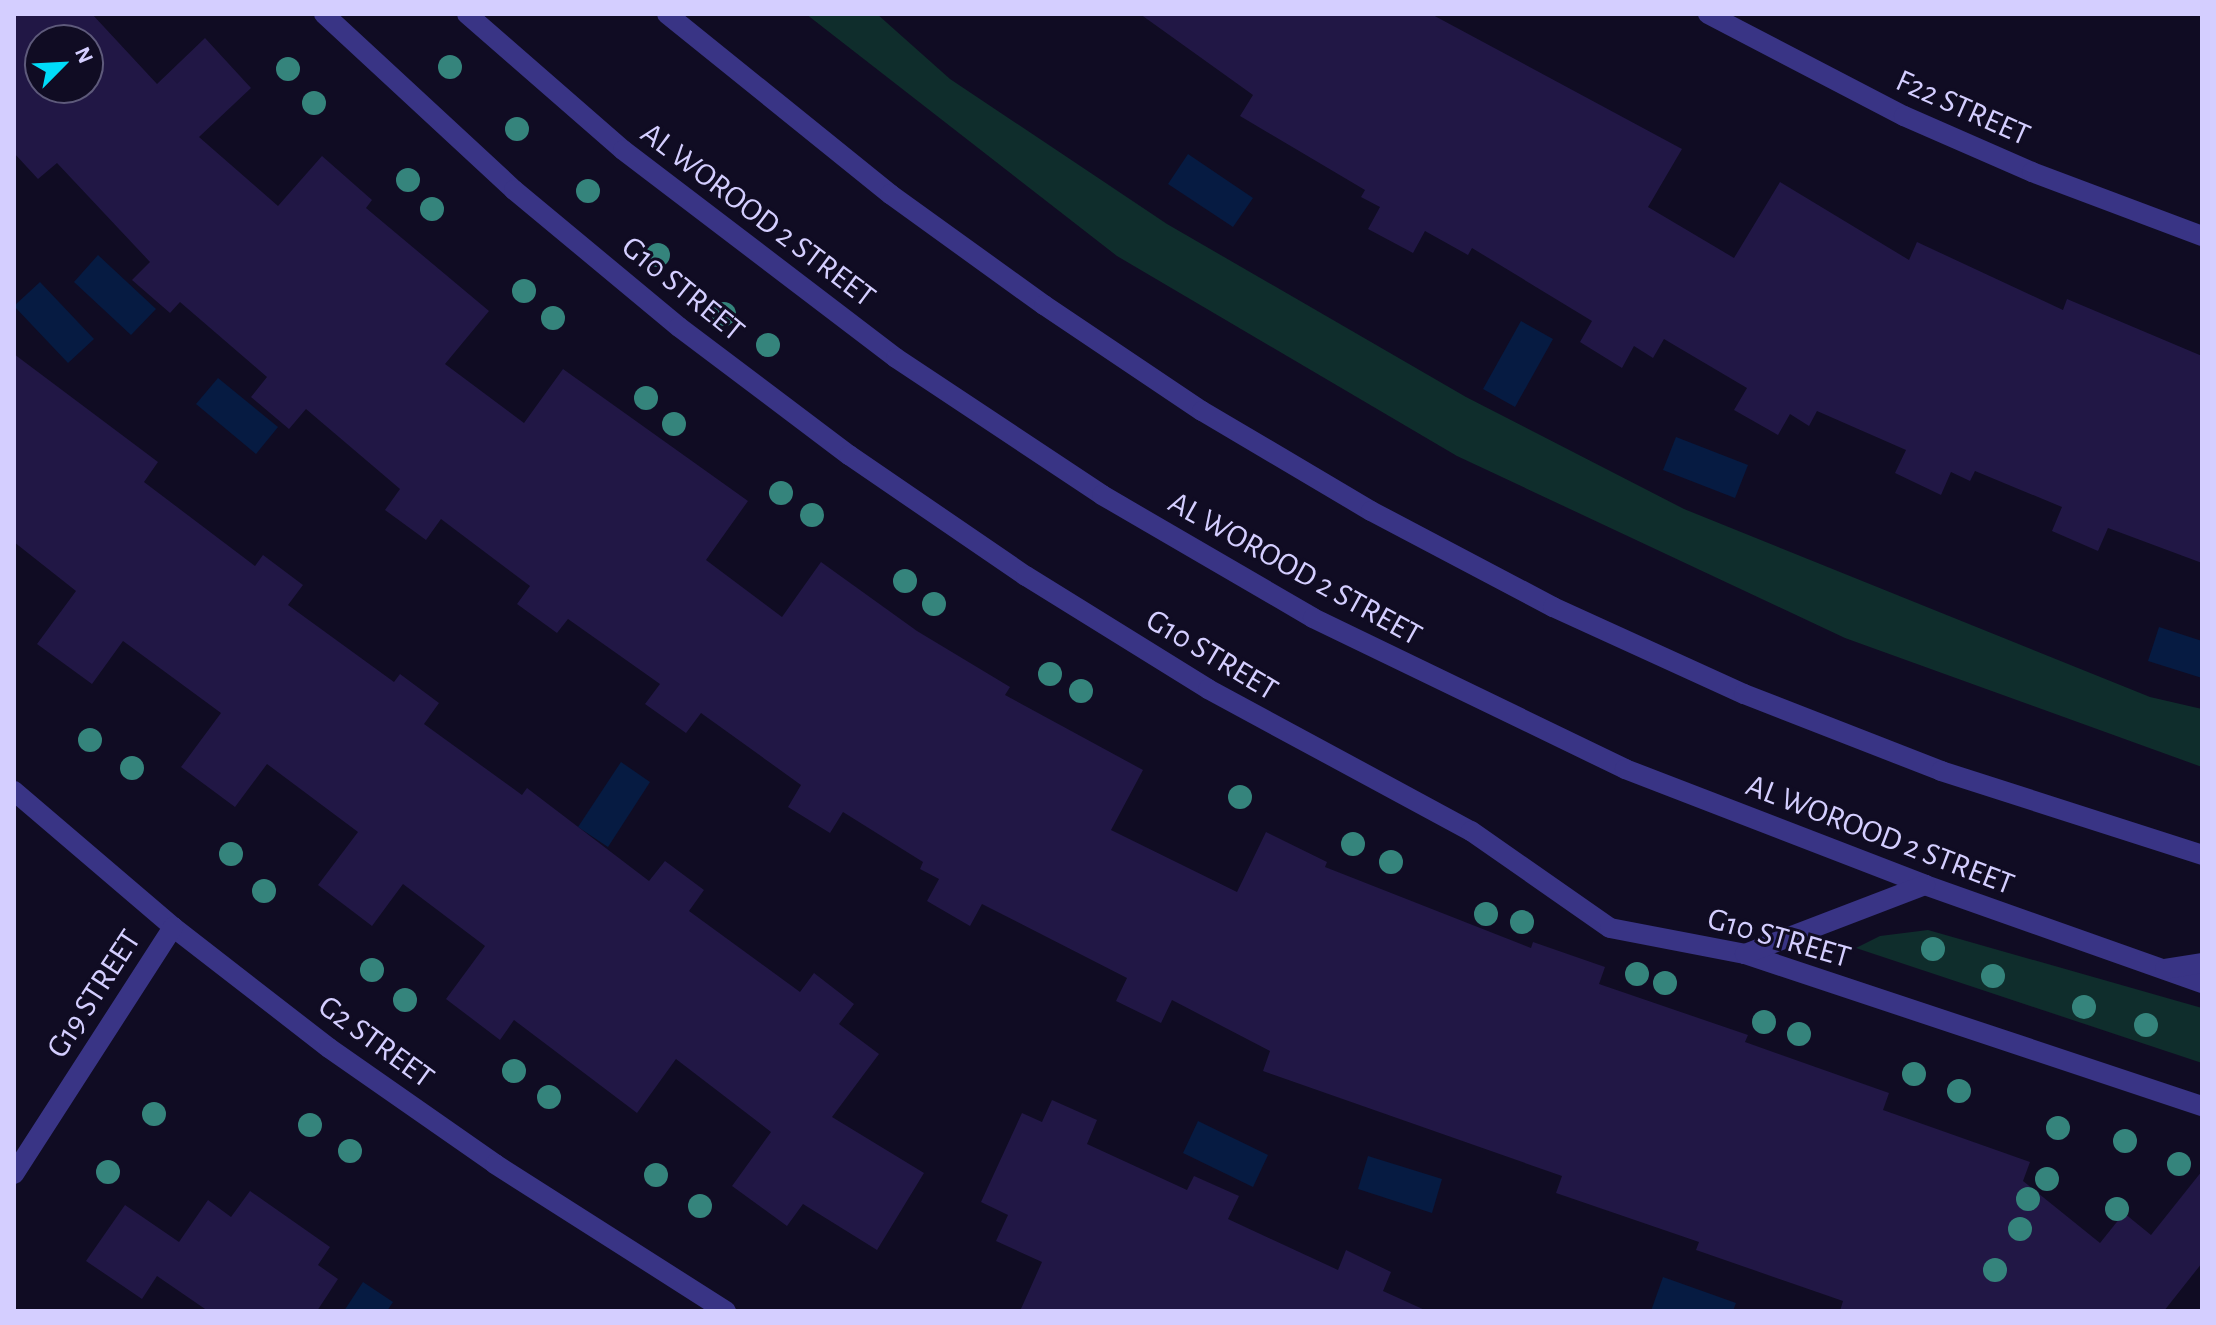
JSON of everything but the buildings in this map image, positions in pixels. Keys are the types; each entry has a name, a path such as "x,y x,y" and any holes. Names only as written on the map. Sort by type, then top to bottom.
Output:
{"street":[{"name":"G10 STREET","path":"324,14 514,190 679,327 849,455 1026,576 1208,689 1471,831 1610,928 1745,954 2202,1106"},
{"name":"AL WOROOD 2 STREET","path":"467,14 623,150 758,257 896,358 1102,495 1313,618 1469,698 1625,769 1925,885 2157,970 2202,983"},
{"path":"667,14 890,194 1044,305 1202,411 1371,511 1553,607 1744,694 1941,771 2202,855"},
{"name":"F22 STREET","path":"1708,14 1918,122 2032,172 2202,236"},
{"name":"G2 STREET","path":"14,791 173,927 329,1048 495,1164 726,1311"},
{"path":"1745,954 1925,885"},
{"name":"G19 STREET","path":"14,1174 173,927"},
{"path":"2157,970 2202,963"}],"green space":[{"path":"806,14 877,14 950,79 1167,224 1466,397 1684,509 2150,697 2202,709 2202,767 1845,638 1457,456 1117,256"},
{"path":"1928,930 2202,1008 2202,1063 1856,948 1880,936"}],"water":[{"path":"1188,154 1253,198 1233,227 1168,184"},
{"path":"98,255 156,309 131,335 74,282"},
{"path":"40,282 94,339 68,363 14,306"},
{"path":"1521,321 1553,339 1515,407 1483,389"},
{"path":"218,378 278,427 256,454 196,404"},
{"path":"1676,437 1748,465 1735,498 1663,470"},
{"path":"2159,627 2202,641 2202,678 2148,661"},
{"path":"621,762 650,782 608,847 578,827"},
{"path":"1198,1121 1268,1155 1253,1187 1183,1153"},
{"path":"1368,1156 1442,1179 1432,1213 1358,1189"},
{"path":"1663,1277 1736,1303 1733,1311 1651,1311"},
{"path":"363,1282 393,1302 387,1311 344,1311"}]}
